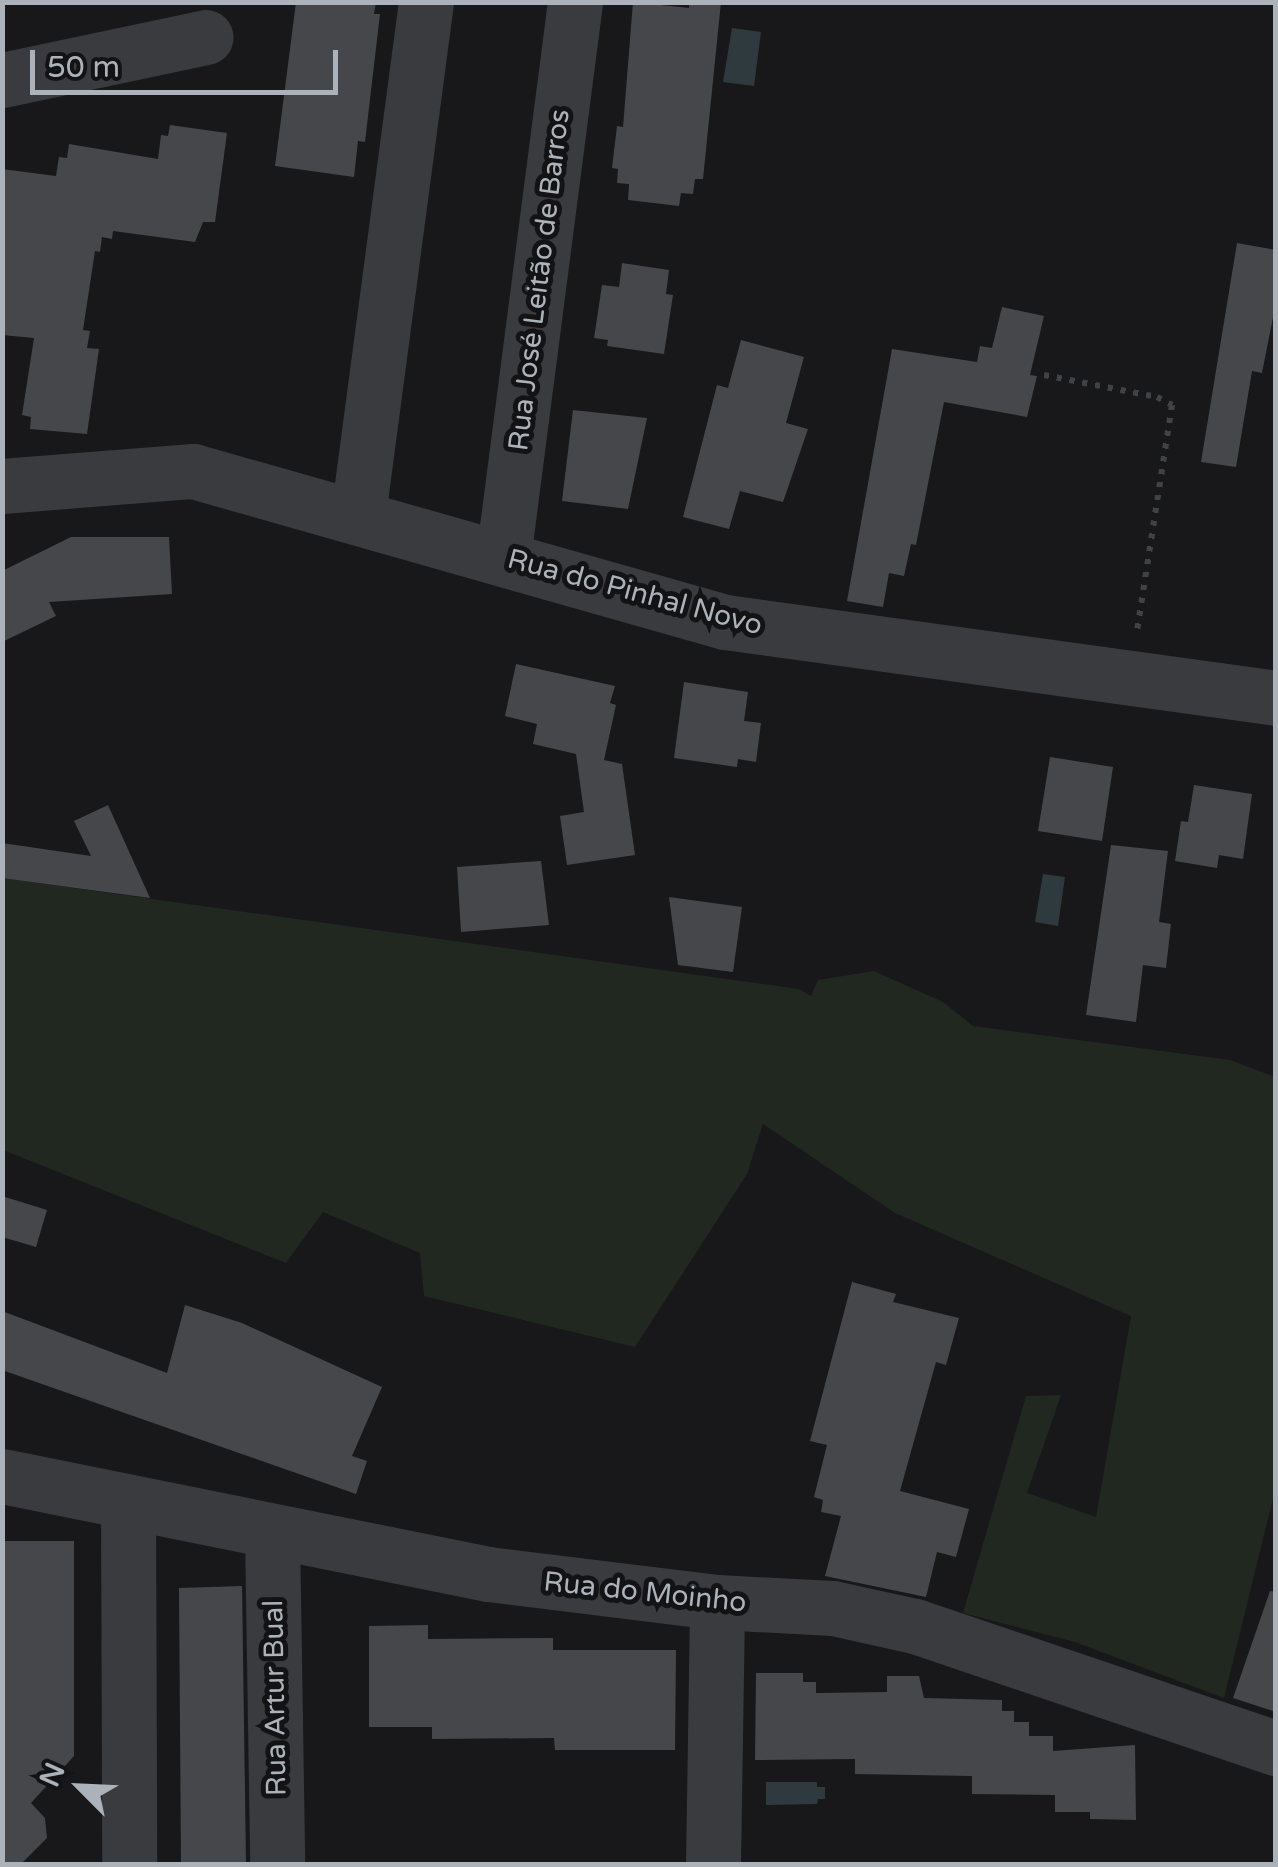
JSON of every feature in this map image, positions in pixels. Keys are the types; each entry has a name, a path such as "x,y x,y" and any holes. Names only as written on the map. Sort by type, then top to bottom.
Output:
{"street":[{"path":"358,515 426,2"},
{"name":"Rua José Leitão de Barros","path":"503,558 575,2"},
{"path":"2,80 206,37"},
{"name":"Rua do Pinhal Novo","path":"2,486 193,471 725,622 1276,698"},
{"name":"Rua do Moinho","path":"2,1476 488,1574 717,1602 834,1608 915,1626 1276,1748"},
{"path":"128,1502 129,1864"},
{"name":"Rua Artur Bual","path":"272,1531 277,1864"},
{"path":"713,1864 717,1602"}],"path":[{"path":"1044,375 1157,397 1172,405 1130,678"}],"shaded area":[{"path":"732,28 761,32 754,86 723,82"},
{"path":"1043,874 1065,877 1058,926 1035,922"},
{"path":"2,878 799,989 811,996 818,980 874,971 943,1002 973,1026 1230,1060 1275,1077 1275,1490 1224,1698 1075,1642 963,1613 1026,1396 1061,1395 1027,1493 1096,1517 1131,1316 895,1213 763,1124 747,1174 635,1347 424,1296 420,1253 323,1212 286,1263 3,1150"},
{"path":"766,1782 817,1782 817,1787 825,1787 825,1799 818,1799 817,1804 766,1805"}],"building":[{"path":"296,2 376,2 374,14 380,14 365,142 358,141 354,177 275,166"},
{"path":"633,2 689,8 689,2 721,2 703,179 695,179 693,194 681,193 679,206 628,200 629,184 617,183 618,169 612,168 617,126 623,127"},
{"path":"170,125 227,133 215,222 203,222 195,242 113,231 112,239 102,237 100,252 95,251 83,330 90,331 87,348 99,349 87,434 30,429 31,417 22,415 34,338 2,335 2,169 56,176 59,157 67,158 69,144 158,159 161,135 168,136"},
{"path":"1237,243 1276,250 1276,302 1262,373 1252,371 1236,467 1201,462"},
{"path":"622,263 669,270 666,294 673,295 664,354 607,346 608,340 594,338 602,285 619,287"},
{"path":"1002,307 1044,316 1030,375 1037,376 1027,417 944,402 916,545 911,544 904,576 889,573 883,607 847,601 892,349 977,362 980,346 992,348"},
{"path":"741,340 804,357 786,423 808,429 783,502 740,491 729,529 683,517 717,385 728,388"},
{"path":"573,410 647,418 628,509 562,501"},
{"path":"71,537 169,537 172,594 49,602 56,616 2,642 2,571"},
{"path":"516,664 615,686 610,703 616,705 604,760 622,764 635,855 567,865 560,816 584,812 576,754 533,744 537,724 505,716"},
{"path":"684,682 748,692 744,721 761,723 756,762 738,759 737,767 674,758"},
{"path":"1050,757 1113,767 1102,841 1038,831"},
{"path":"1194,785 1252,794 1243,859 1219,855 1217,868 1175,861 1181,821 1188,822"},
{"path":"108,805 150,898 2,878 2,843 91,856 74,821"},
{"path":"1111,845 1168,851 1159,922 1171,924 1166,968 1143,965 1136,1022 1086,1015"},
{"path":"541,861 549,925 461,932 457,867"},
{"path":"669,897 742,907 733,972 678,965"},
{"path":"2,1196 47,1210 36,1247 2,1237"},
{"path":"852,1282 896,1294 893,1302 959,1318 946,1365 936,1362 900,1491 969,1509 956,1557 937,1552 926,1597 825,1576 841,1516 821,1512 823,1500 814,1497 827,1445 810,1441"},
{"path":"185,1305 242,1323 382,1387 352,1456 367,1461 356,1494 2,1370 2,1311 167,1373"},
{"path":"2,1541 74,1541 74,1756 31,1803 45,1818 47,1838 21,1864 2,1864"},
{"path":"242,1586 246,1864 181,1864 179,1588"},
{"path":"1270,1591 1276,1592 1276,1712 1233,1698"},
{"path":"428,1625 428,1639 553,1638 553,1650 676,1650 675,1750 555,1750 554,1738 432,1739 432,1727 369,1727 369,1626"},
{"path":"756,1673 803,1673 803,1682 816,1682 816,1693 887,1692 887,1676 919,1676 924,1698 1002,1700 1002,1711 1014,1711 1014,1722 1029,1722 1029,1736 1053,1736 1053,1751 1135,1745 1136,1820 1090,1819 1090,1812 1055,1812 1055,1795 972,1794 972,1776 855,1774 855,1759 755,1760"}]}
